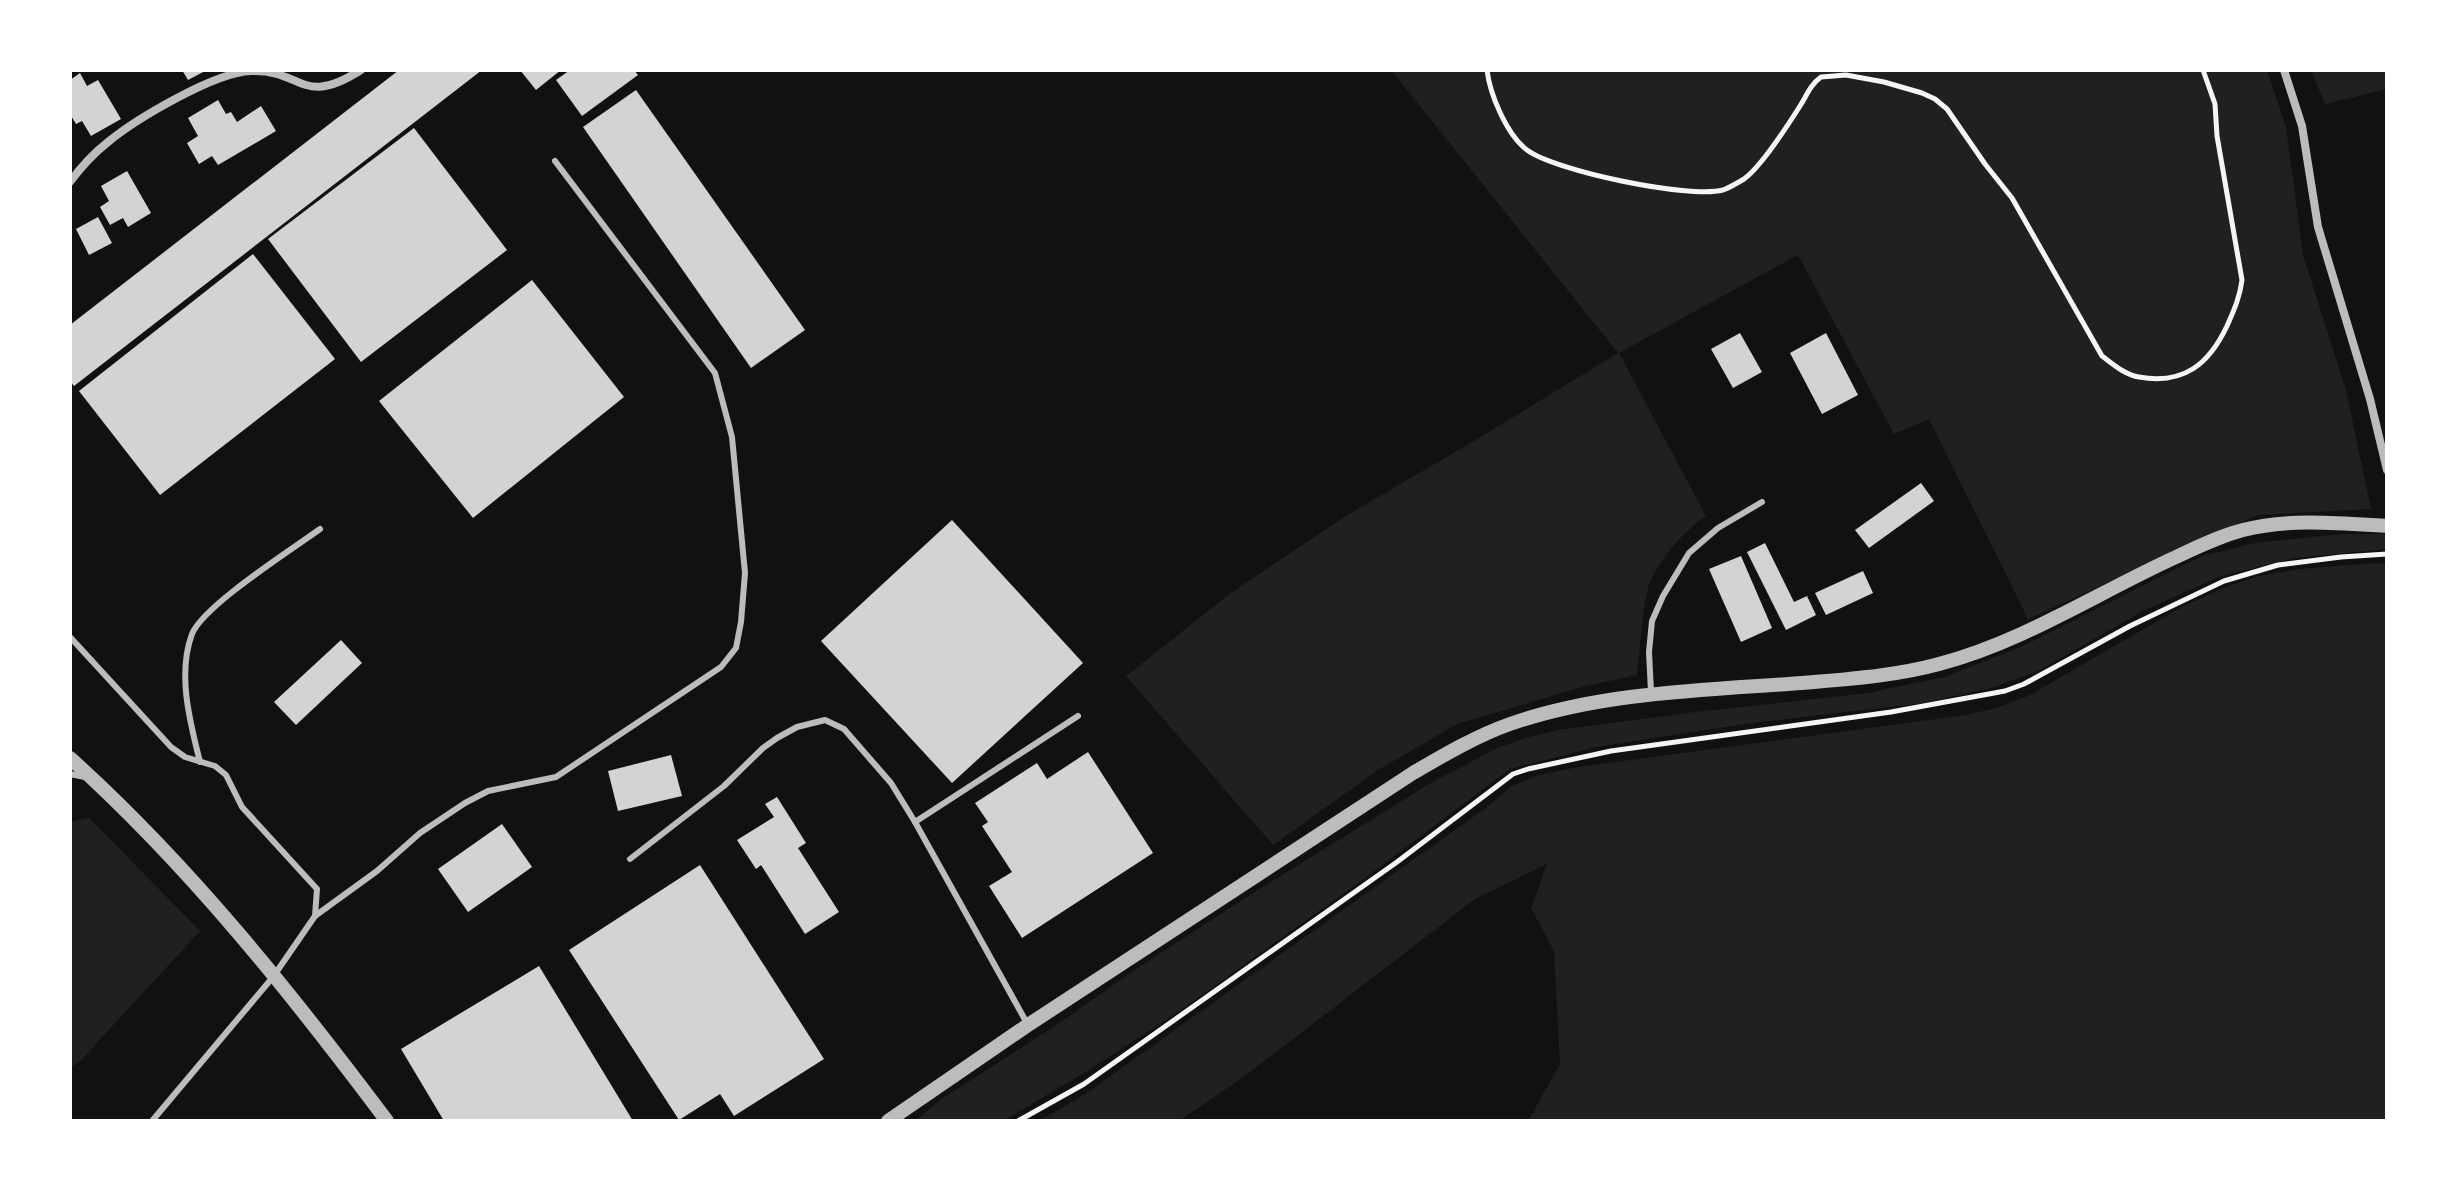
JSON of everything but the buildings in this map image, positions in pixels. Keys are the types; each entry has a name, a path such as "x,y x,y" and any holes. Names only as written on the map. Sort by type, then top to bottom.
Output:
{"street":[{"path":"2284,70 2302,126 2318,227 2370,399 2387,470"},
{"path":"70,182 110,140 210,82 247,71 267,71 303,86 326,88 360,71"},
{"path":"888,1121 1028,1025 1413,773 1486,734 1568,708 1651,696 1881,675 1941,664 2025,632 2144,572 2244,530 2284,523 2318,522 2387,526"},
{"path":"70,758 204,894 387,1121"}],"lane":[{"path":"152,1121 273,977 315,916 377,871 420,833 465,803 488,791 556,777 721,667 736,648 745,573 732,437 715,373 555,161"},
{"path":"1651,696 1649,652 1652,621 1663,596 1689,553 1718,528 1762,502"},
{"path":"200,762 187,693 185,664 192,632 208,611 320,529"},
{"path":"70,637 171,747 185,757 215,766 226,775 242,807 317,889 315,916"},
{"path":"915,822 1078,716"},
{"path":"630,859 724,786 763,748 797,727 825,720 844,729 891,783 1028,1025"},
{"path":"70,774 97,783"}],"path":[{"path":"1487,70 1489,87 1502,119 1527,150 1602,178 1697,191 1723,190 1746,178 1780,136 1808,89 1821,77 1846,75 1922,93 1935,99 1947,109 2012,198 2102,356 2138,377 2180,375 2196,369 2212,353 2241,296 2242,280 2222,168 2215,104 2203,70"},
{"path":"1018,1121 1084,1084 1397,862 1513,774 1611,751 1903,710 2005,691 2224,581 2278,565 2387,554"}],"shaded area":[{"path":"1391,70 2267,70 2286,127 2303,255 2346,390 2371,509 2258,515 2028,619 1929,419 1894,434 1798,255 1619,353 1706,516 1672,548 1652,578 1644,608 1637,675 1586,686 1457,724 1378,770 1273,845 1126,676 1228,595 1344,517 1618,353"},
{"path":"2311,70 2387,70 2387,89 2325,104"},
{"path":"2341,534 2387,534 2387,549 2295,558 2221,576 2143,611 2038,671 1992,688 1923,703 1745,724 1596,747 1510,769 1372,873 1178,1012 1003,1121 915,1121 943,1098 1253,893 1429,784 1495,749 1558,730 1868,693 1944,677 2023,646 2202,556 2255,543"},
{"path":"2387,564 2387,1121 1528,1121 1560,1064 1554,951 1531,908 1547,864 1475,899 1249,1073 1179,1121 1039,1121 1085,1094 1487,807 1512,786 1538,775 1966,715 1996,708 2028,696 2180,608 2223,588 2259,576 2299,569"},
{"path":"89,818 200,931 82,1059 70,1068 70,822"}]}
